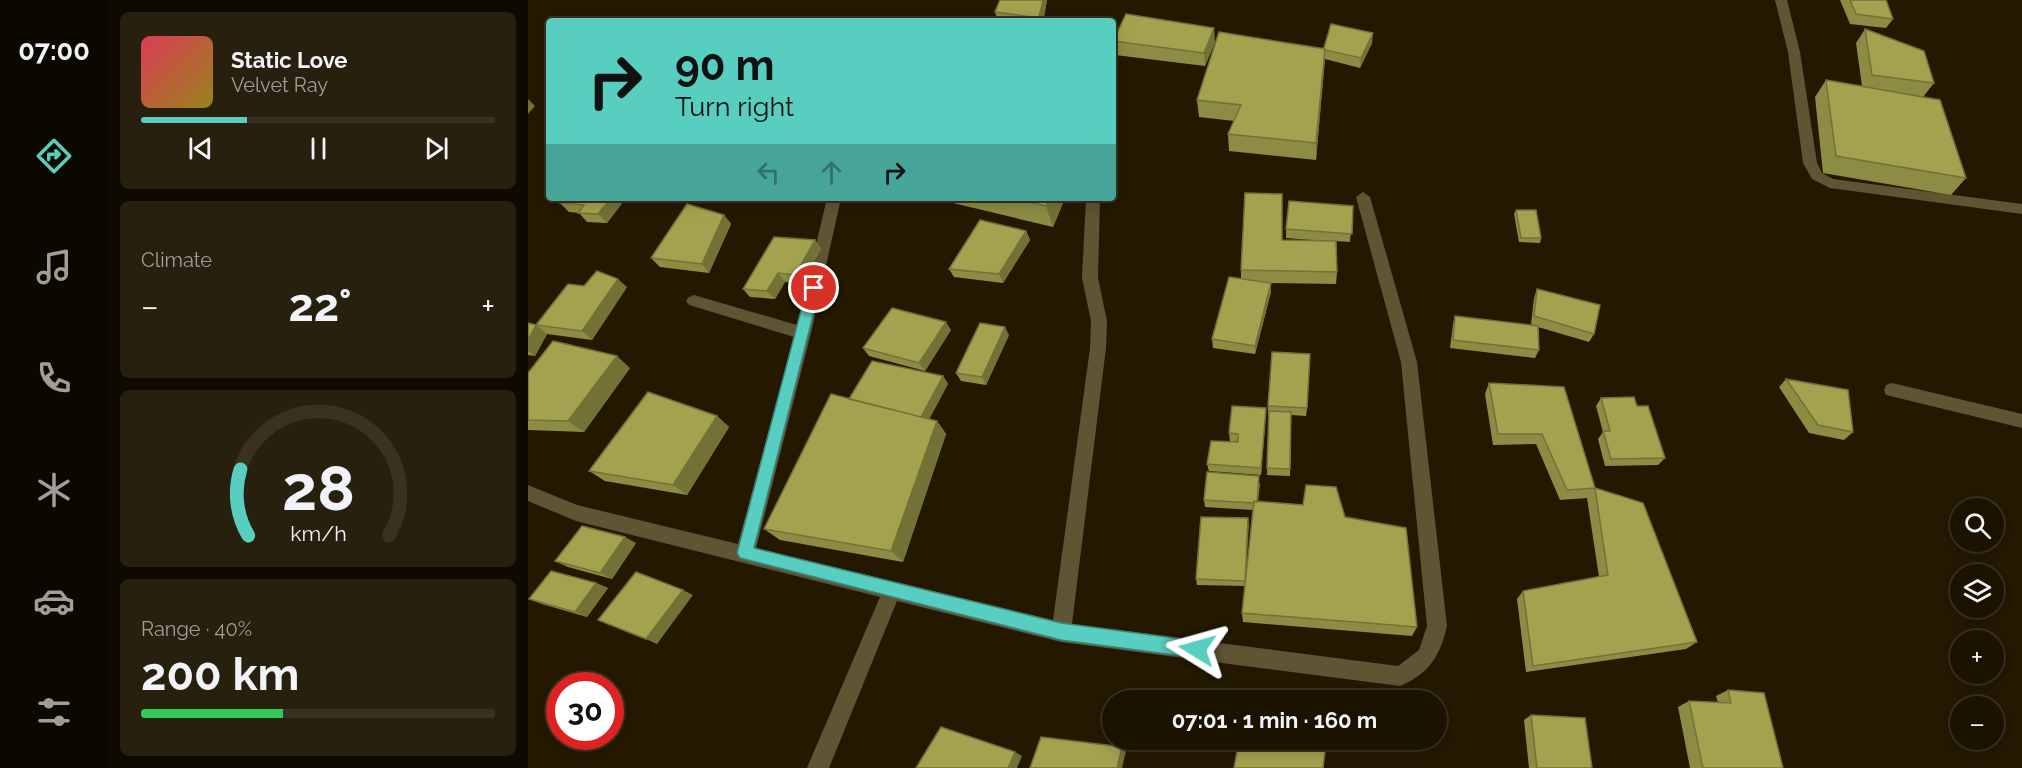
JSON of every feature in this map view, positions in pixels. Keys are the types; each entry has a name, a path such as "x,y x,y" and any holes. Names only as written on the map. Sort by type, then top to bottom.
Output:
{"street":[{"path":"1780,0 1794,52 1810,164 1817,176 1830,183 2022,209"},
{"path":"528,494 576,513 1061,632 1400,676 1421,664 1433,649 1437,626 1409,362 1363,197"},
{"path":"745,553 803,333 833,201"},
{"path":"1061,632 1098,348 1099,321 1090,278 1093,201"},
{"path":"694,301 803,333"},
{"path":"1892,390 2022,421"},
{"path":"818,768 892,590"}],"building":[{"path":"1000,0 1043,0 1039,17 1072,18 1026,18 1032,17 995,12"},
{"path":"1850,0 1886,0 1893,19 1856,14"},
{"path":"1126,14 1214,28 1204,53 1116,41 1116,35"},
{"path":"1331,24 1373,33 1361,58 1325,50"},
{"path":"1865,29 1924,51 1934,83 1872,75"},
{"path":"1219,32 1325,49 1316,143 1228,134 1241,105 1197,100"},
{"path":"1826,80 1940,100 1966,178 1836,156"},
{"path":"1245,193 1282,194 1282,240 1336,241 1337,272 1241,270"},
{"path":"562,201 609,201 598,214 578,213 584,205 560,203"},
{"path":"1025,201 1048,201 1046,206"},
{"path":"1289,201 1353,206 1352,234 1286,229"},
{"path":"687,204 724,215 702,264 651,258"},
{"path":"1516,210 1536,210 1541,238 1521,238"},
{"path":"980,220 1026,231 999,274 949,269"},
{"path":"774,237 815,240 795,275 778,273 767,291 743,289"},
{"path":"597,271 618,279 582,331 536,325 568,284 584,286"},
{"path":"1229,277 1271,283 1255,346 1212,339"},
{"path":"1537,289 1600,305 1594,334 1534,316"},
{"path":"892,308 946,322 919,363 863,348"},
{"path":"1455,316 1538,326 1539,350 1453,340"},
{"path":"528,323 536,325 528,340"},
{"path":"980,323 1005,327 982,377 956,373"},
{"path":"553,341 617,356 568,421 528,420 528,373"},
{"path":"1272,352 1310,354 1307,408 1268,406"},
{"path":"872,361 943,376 921,417 849,399"},
{"path":"1786,379 1848,390 1853,432 1818,425"},
{"path":"1489,383 1564,387 1595,488 1567,490 1542,434 1498,434"},
{"path":"648,392 717,416 673,485 589,471"},
{"path":"831,394 937,421 891,551 764,529"},
{"path":"1634,397 1637,406 1648,406 1665,458 1611,459 1603,431 1610,431 1601,398"},
{"path":"1232,406 1266,408 1261,468 1207,464 1211,441 1238,442 1238,434 1229,433"},
{"path":"1269,411 1291,412 1290,469 1267,468"},
{"path":"1207,472 1259,476 1257,502 1204,500"},
{"path":"1306,485 1336,487 1345,517 1406,528 1417,627 1242,613 1254,501 1303,505"},
{"path":"1595,488 1643,503 1697,642 1533,666 1523,591 1608,575"},
{"path":"1201,517 1248,518 1245,581 1196,579"},
{"path":"582,526 625,537 600,573 555,561"},
{"path":"551,571 596,583 575,612 529,599"},
{"path":"636,572 683,590 646,639 598,620"},
{"path":"1728,690 1764,693 1783,768 1703,768 1689,701 1731,703"},
{"path":"1531,715 1585,718 1592,768 1537,768"},
{"path":"941,727 1015,752 1008,768 916,768"},
{"path":"1041,737 1102,745 1102,750 1121,750 1117,768 1030,768"},
{"path":"1237,750 1325,750 1323,768 1234,768"}],"route":[{"path":"814,288 745,553 1061,632 1197,649"}]}
